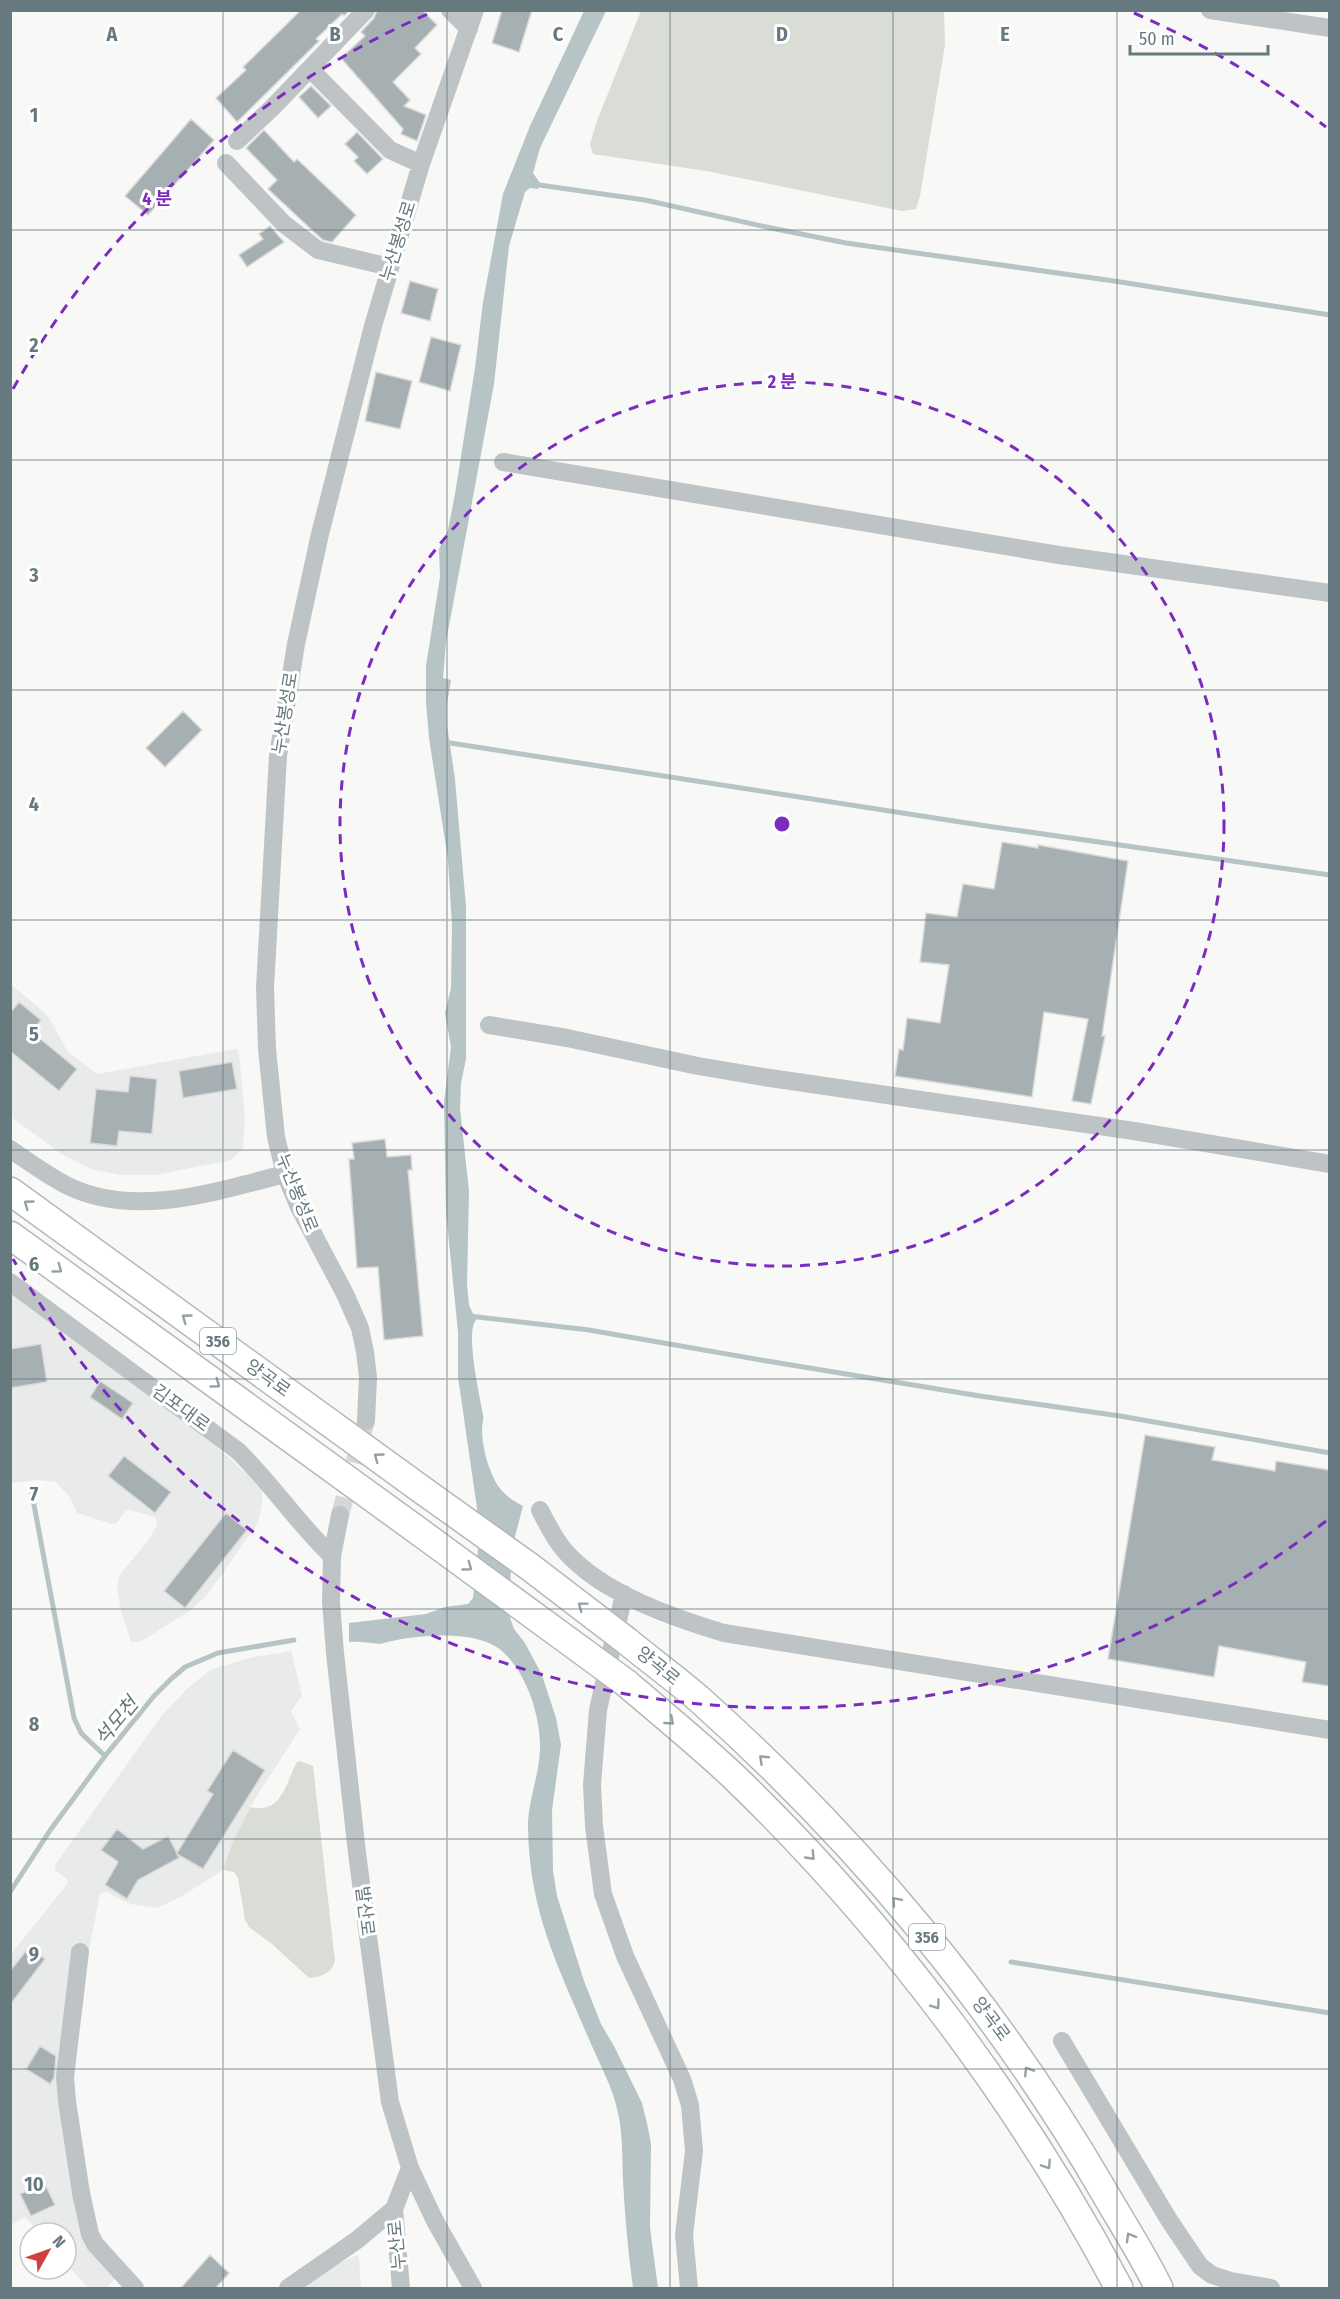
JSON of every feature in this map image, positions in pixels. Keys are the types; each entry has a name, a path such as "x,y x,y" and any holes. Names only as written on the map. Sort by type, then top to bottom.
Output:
{"highway":[{"name":"양곡로","path":"10,1191 531,1567 697,1697 768,1764 855,1855 939,1951 1017,2054 1080,2151 1157,2284"},
{"name":"양곡로","path":"10,1235 626,1683 731,1775 822,1868 908,1967 1049,2167 1119,2289"}],"street":[{"path":"237,141 366,10"},
{"path":"450,10 469,28"},
{"name":"누산봉성로","path":"366,1421 368,1377 360,1328 345,1294 298,1207 285,1174 276,1137 270,1094 266,1022 268,915 278,756 296,644 320,534 390,267 421,165 475,10"},
{"path":"1210,10 1329,28"},
{"path":"310,69 390,150 421,165"},
{"path":"226,163 284,224 318,250 390,267"},
{"path":"503,462 1059,555 1329,593"},
{"path":"489,1025 763,1077 1134,1131 1329,1164"},
{"path":"10,1149 70,1187 89,1194 128,1202 176,1198 285,1174"},
{"name":"김포대로","path":"10,1282 238,1451 261,1473 310,1535 332,1556"},
{"path":"540,1510 553,1536 564,1551 580,1566 640,1603 684,1621 724,1633 1329,1730"},
{"name":"발산로","path":"340,1515 332,1556 331,1602 335,1653 357,1853 390,2102 410,2168 435,2221 473,2289"},
{"path":"624,1594 598,1710 594,1744 592,1785 597,1855 603,1894 614,1927 625,1956 682,2079 690,2105 694,2151 684,2235 689,2289"},
{"path":"80,1952 65,2077 81,2193 94,2244 135,2289"},
{"path":"1062,2041 1169,2220 1200,2266 1212,2275 1271,2289"},
{"name":"누산로","path":"401,2289 394,2209 410,2168"},
{"path":"288,2289 372,2229 394,2209"}],"shaded area":[{"path":"584,11 606,11 540,148 533,173 540,183 538,189 530,188 525,192 509,246 494,384 446,642 443,678 451,680 447,704 447,725 455,779 466,907 466,1059 461,1083 460,1109 469,1191 467,1285 469,1305 476,1320 472,1338 483,1417 483,1440 488,1463 497,1485 523,1506 513,1544 508,1612 514,1629 525,1643 542,1675 556,1718 561,1745 552,1810 553,1871 557,1896 584,1981 601,2024 642,2103 651,2144 650,2228 658,2288 633,2288 626,2221 621,2129 616,2103 556,1961 534,1887 528,1820 539,1760 540,1737 535,1710 525,1683 519,1671 502,1651 476,1639 460,1636 425,1636 380,1644 349,1642 349,1623 426,1614 445,1607 468,1604 473,1598 478,1549 477,1508 458,1377 458,1332 446,1212 444,1102 451,1047 445,1013 451,988 452,926 448,860 429,738 426,666 440,577 439,549 448,530 455,494 483,302 503,194 530,126"},
{"path":"641,11 944,11 945,45 916,209 902,211 706,171 593,154 590,144 597,121"},
{"path":"11,984 47,1015 68,1052 97,1074 236,1049 239,1053 245,1117 243,1148 231,1160 155,1175 120,1175 91,1169 63,1155 11,1117"},
{"path":"11,1293 212,1443 262,1487 258,1523 207,1595 191,1610 140,1642 131,1642 121,1611 117,1588 119,1576 149,1539 157,1525 155,1517 130,1510 125,1511 117,1523 112,1524 77,1513 69,1496 56,1482 37,1480 11,1483"},
{"path":"291,1651 302,1696 291,1711 300,1729 250,1807 233,1841 223,1870 182,1896 157,1908 130,1904 108,1893 100,1894 70,2063 96,2235 124,2268 107,2288 88,2288 78,2277 78,2221 29,2221 25,2217 11,2225 11,1954 68,1883 67,1879 55,1870 55,1865 162,1715 188,1688 210,1670 249,1658"},
{"path":"297,1762 313,1766 335,1961 325,1974 309,1978 272,1944 249,1927 245,1920 238,1878 234,1872 223,1870 233,1841 250,1807 261,1808 276,1802"},
{"path":"357,2255 361,2288 298,2288 330,2267"}],"building":[{"path":"301,10 350,10 344,16 342,14 316,39 319,41 237,122 216,98 246,70 243,67"},
{"path":"377,10 422,10 437,25 415,48 421,54 393,82 410,100 404,106 426,115 417,141 401,134 403,129 341,58 365,36 361,32 374,18"},
{"path":"502,10 532,10 519,52 492,43"},
{"path":"311,86 331,106 318,118 299,97"},
{"path":"191,119 214,140 148,215 125,196"},
{"path":"264,130 294,162 297,159 356,215 332,242 323,240 268,189 277,180 246,148"},
{"path":"357,132 383,159 367,174 354,161 358,157 345,144"},
{"path":"270,226 284,242 247,267 239,255 263,239 259,234"},
{"path":"410,281 438,289 430,321 401,313"},
{"path":"431,337 461,345 450,391 419,382"},
{"path":"376,372 412,381 400,429 365,421"},
{"path":"183,711 202,730 165,767 146,748"},
{"path":"1002,842 1038,848 1038,845 1128,861 1102,1036 1105,1036 1091,1104 1072,1101 1088,1019 1044,1012 1032,1097 895,1076 899,1049 903,1050 907,1018 940,1023 949,965 920,962 926,913 957,917 963,884 994,889"},
{"path":"19,1002 41,1020 32,1032 77,1069 59,1091 10,1051 10,1013"},
{"path":"232,1062 237,1089 183,1098 179,1071"},
{"path":"130,1076 157,1079 152,1134 119,1131 117,1146 90,1143 96,1089 128,1092"},
{"path":"385,1139 387,1157 411,1155 412,1170 408,1170 423,1336 384,1340 378,1267 357,1268 349,1159 354,1159 352,1143"},
{"path":"41,1344 47,1382 10,1388 10,1349"},
{"path":"100,1381 133,1403 122,1419 90,1397"},
{"path":"1145,1435 1215,1447 1212,1460 1275,1471 1276,1461 1329,1470 1329,1686 1302,1682 1306,1662 1219,1646 1214,1677 1108,1659"},
{"path":"124,1456 171,1492 155,1513 108,1476"},
{"path":"226,1513 247,1530 185,1608 164,1591"},
{"path":"233,1750 265,1770 203,1869 177,1854 179,1858 138,1880 127,1899 105,1885 118,1862 101,1850 117,1829 143,1849 168,1836 177,1853 213,1794 207,1791"},
{"path":"29,1947 45,1959 10,2005 10,1971"},
{"path":"40,2046 56,2056 54,2078 50,2084 26,2069"},
{"path":"44,2182 55,2205 31,2216 20,2194"},
{"path":"210,2255 229,2273 215,2289 180,2289"}],"waterway":[{"path":"532,184 645,200 846,243 1114,281 1330,315"},
{"path":"444,742 980,825 1330,875"},
{"path":"469,1316 589,1330 980,1396 1120,1416 1330,1453"},
{"path":"31,1489 74,1718 81,1733 105,1756"},
{"name":"석모천","path":"10,1892 51,1829 105,1756 154,1696 171,1679 185,1667 218,1653 294,1640"},
{"path":"1011,1962 1330,2013"}],"tunnel":[{"path":"340,1515 366,1421"}]}
